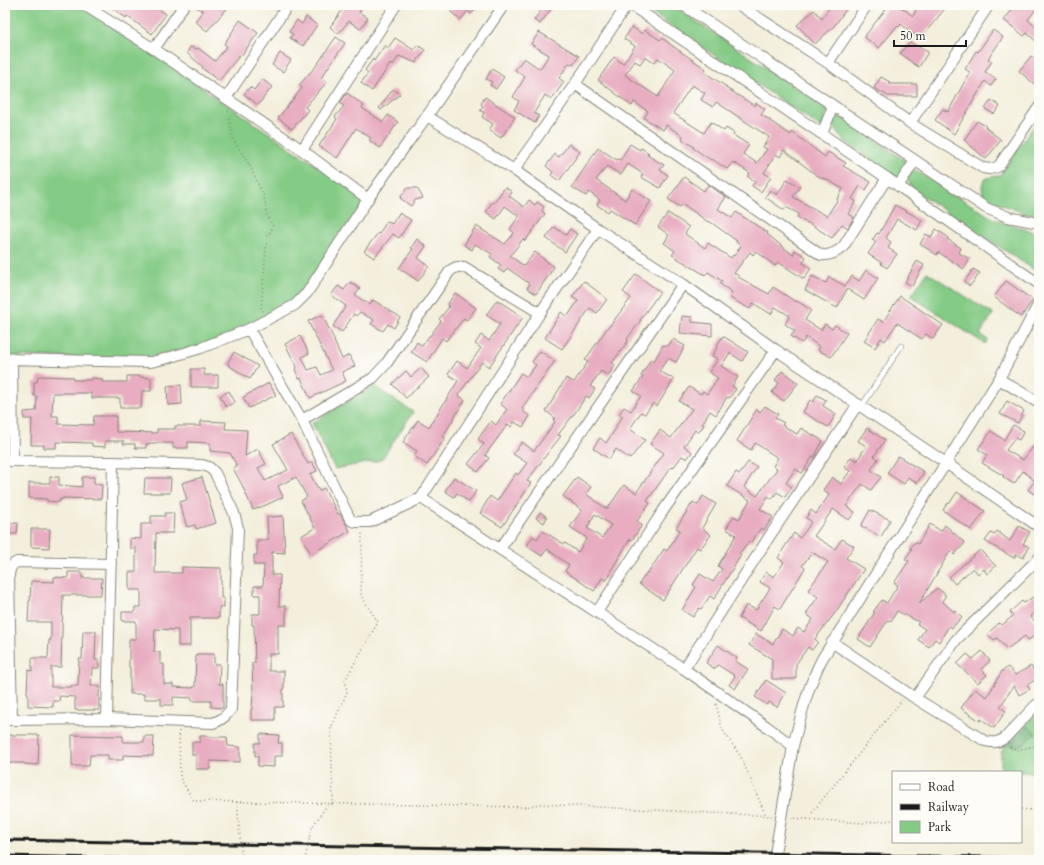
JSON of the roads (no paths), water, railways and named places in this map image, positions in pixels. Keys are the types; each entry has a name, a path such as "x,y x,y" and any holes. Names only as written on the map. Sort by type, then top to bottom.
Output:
{"street":[{"path":"84,5 154,49 229,100 302,150 368,199"},
{"path":"154,49 184,5"},
{"path":"229,100 288,5"},
{"path":"302,150 396,5"},
{"path":"111,564 17,562 12,565 9,575 8,720 107,719 213,723 226,717 231,709 238,528 236,518 215,472 209,467 202,465 9,461 8,359 151,362 200,348 249,329 295,305 307,293 368,199 504,5"},
{"path":"514,170 575,84 627,5"},
{"path":"631,5 822,134 1039,284"},
{"path":"683,5 986,208 1008,216 1039,223"},
{"path":"828,63 867,5"},
{"path":"910,123 989,5"},
{"path":"742,6 828,63 910,123 983,168 994,169 998,167 1039,107"},
{"path":"575,84 821,255 829,256 837,252 842,247 886,178"},
{"path":"822,134 833,106"},
{"path":"427,116 514,170 598,229 683,284 776,350 860,405 1039,527"},
{"path":"898,186 915,161"},
{"path":"249,329 302,420 349,517 351,520 356,522 370,522 421,498 540,313 598,229"},
{"path":"302,420 373,378 386,364 450,271 454,268 464,267 540,313"},
{"path":"500,549 683,284"},
{"path":"774,860 792,746 807,692 814,675 832,642 999,379 1039,303"},
{"path":"597,612 663,511 776,350"},
{"path":"999,379 1039,403"},
{"path":"684,669 769,537 860,405"},
{"path":"107,719 113,462"},
{"path":"421,498 684,669 792,746"},
{"path":"911,696 956,640 1039,558"},
{"path":"832,642 911,696 985,741 991,743 999,742 1005,738 1039,703"}],"lane":[{"path":"860,405 901,346"}],"railway":[{"path":"5,840 1039,858"},
{"path":"5,856 196,860"}]}
